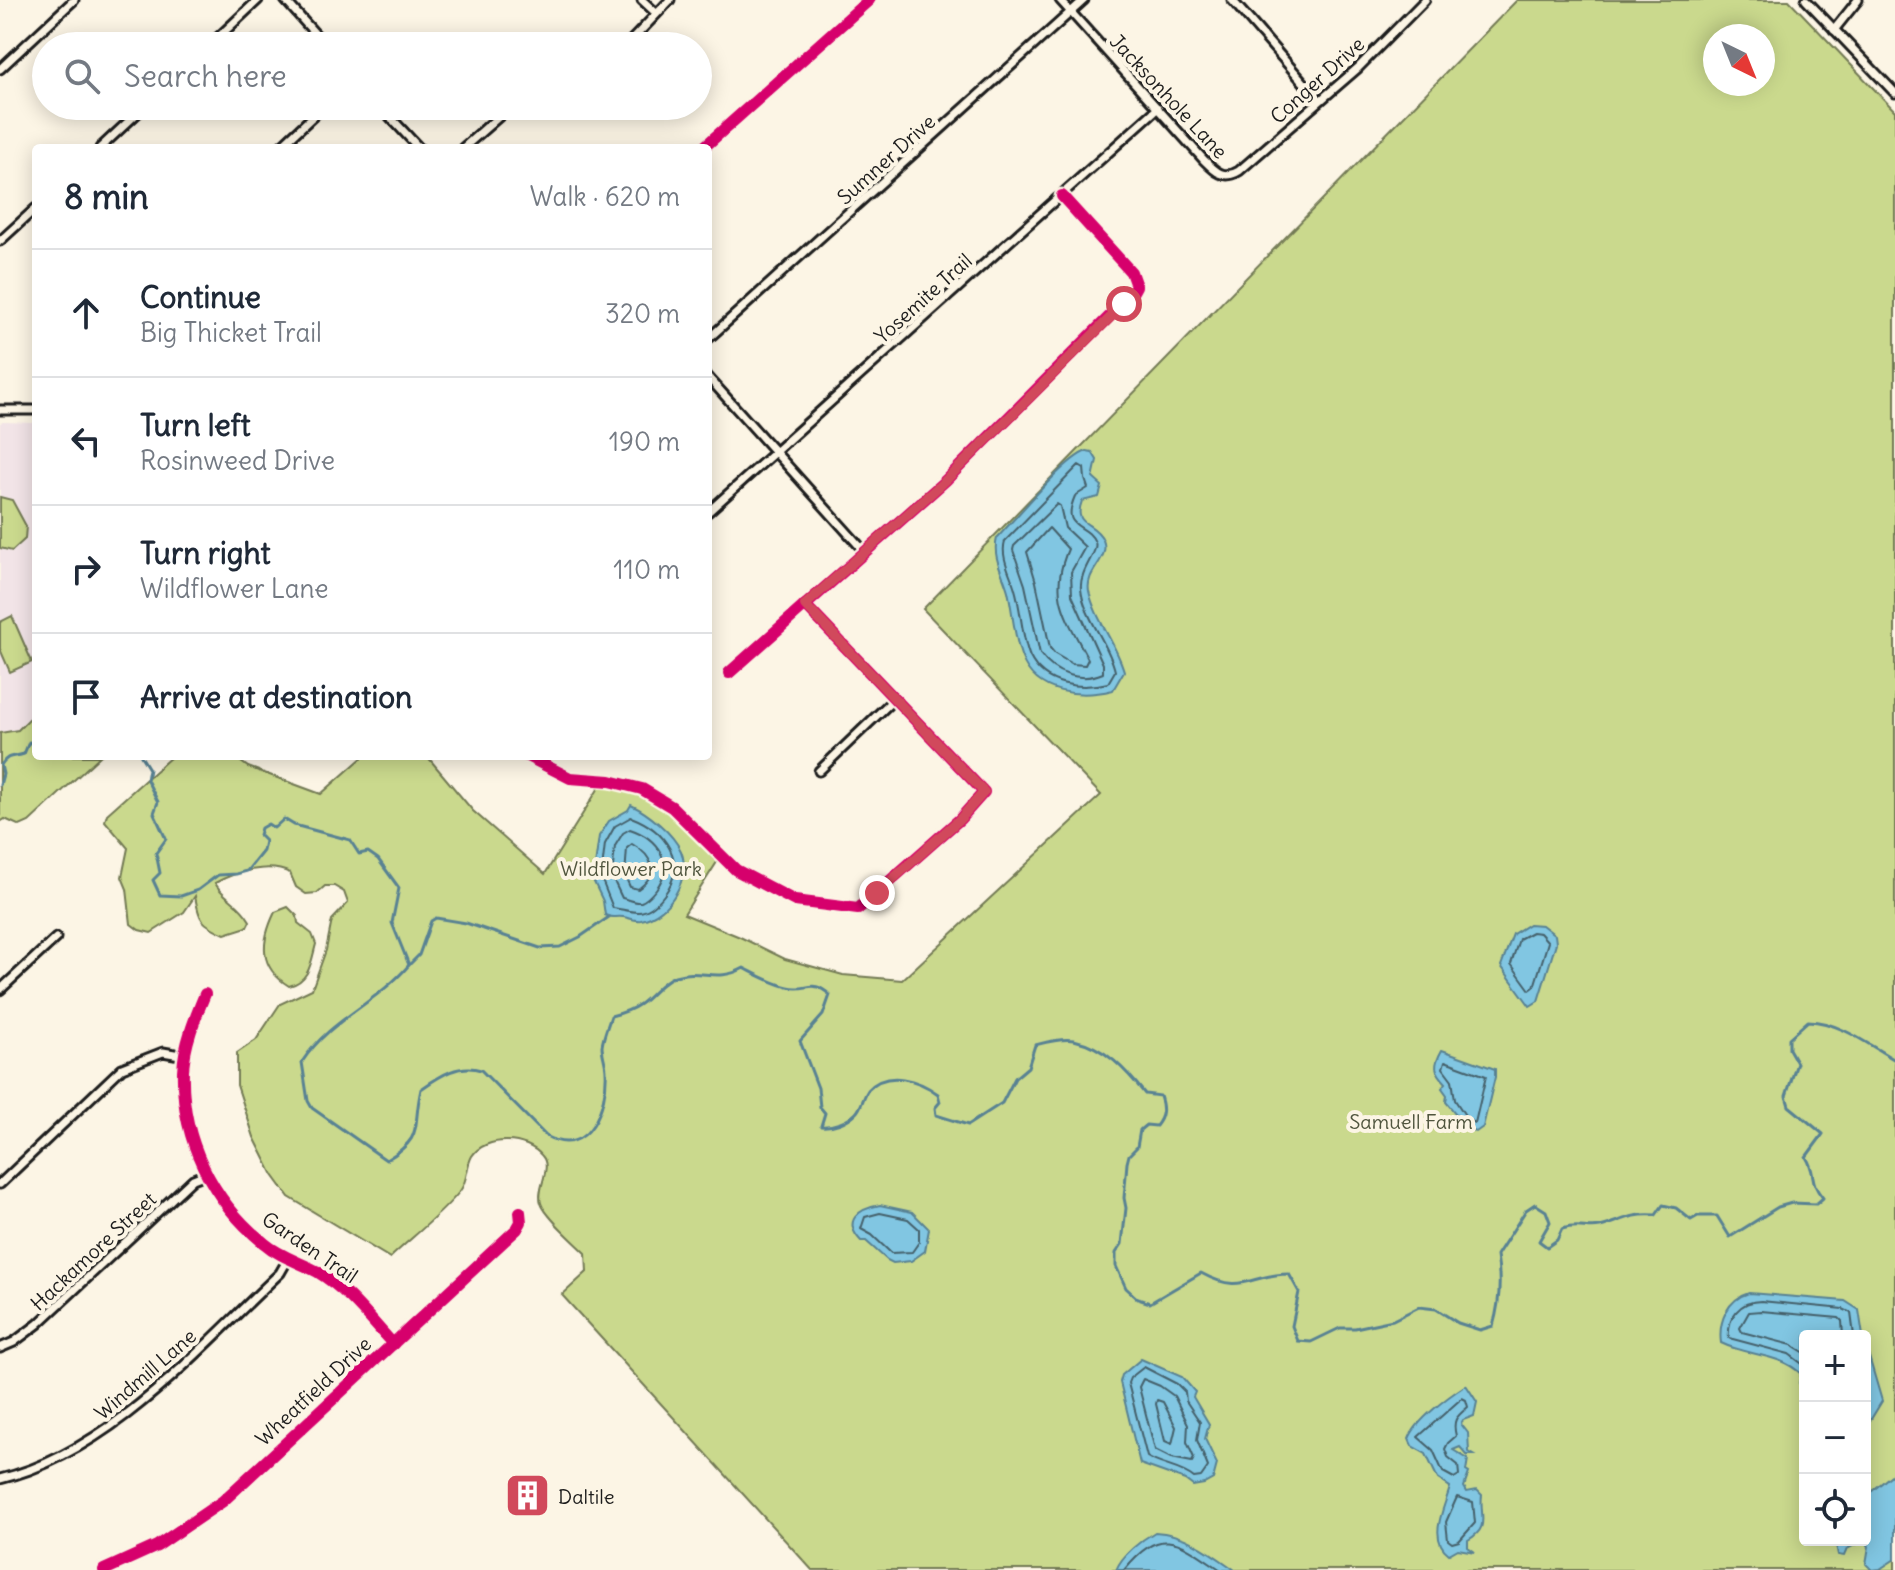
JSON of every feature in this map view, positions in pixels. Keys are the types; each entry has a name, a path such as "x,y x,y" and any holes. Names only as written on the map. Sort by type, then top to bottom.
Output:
{"street":[{"path":"40,32 74,0"},
{"path":"224,32 258,0"},
{"path":"285,0 314,32"},
{"path":"642,0 656,13"},
{"path":"639,32 670,0"},
{"path":"707,144 869,0"},
{"name":"Jacksonhole Lane","path":"1060,0 1203,159 1217,173 1225,176"},
{"name":"Sumner Drive","path":"712,335 1084,0"},
{"path":"1232,0 1319,100"},
{"path":"1410,0 1417,8"},
{"name":"Conger Drive","path":"1225,176 1239,171 1358,68 1425,0"},
{"path":"1806,0 1895,93"},
{"path":"1834,30 1858,0"},
{"path":"0,69 32,39"},
{"name":"Yosemite Trail","path":"712,508 1158,108"},
{"path":"104,144 130,120"},
{"path":"283,144 309,120"},
{"path":"393,120 415,144"},
{"path":"468,144 495,120"},
{"path":"729,673 946,480 1131,295 1136,286 1131,272 1062,196"},
{"path":"0,241 32,212"},
{"path":"712,381 864,551"},
{"path":"0,410 32,410"},
{"path":"535,760 570,778 610,781 642,789 672,807 736,870 795,901 858,909 960,819 984,792 805,605"},
{"path":"819,771 894,699"},
{"path":"0,990 56,938"},
{"name":"Garden Trail","path":"205,994 183,1072 190,1136 206,1174 241,1223 267,1246 336,1284 393,1344"},
{"path":"0,1184 122,1068 163,1052 186,1056"},
{"name":"Hackamore Street","path":"0,1348 14,1342 38,1324 193,1179 206,1174"},
{"name":"Wheatfield Drive","path":"104,1570 157,1546 223,1501 517,1229 521,1222 520,1212"},
{"name":"Windmill Lane","path":"0,1479 57,1460 123,1418 280,1273 288,1259"}],"shaded area":[{"path":"0,423 32,423 32,716 18,730 0,733"}],"green space":[{"name":"Samuell Farm","path":"1517,0 1789,0 1895,111 1895,1570 812,1570 562,1295 587,1272 586,1253 554,1222 541,1203 546,1166 535,1150 507,1141 487,1144 478,1149 470,1160 460,1191 390,1258 289,1197 273,1175 254,1137 237,1085 237,1053 256,1040 280,1004 312,989 326,950 332,920 348,903 344,892 334,886 325,886 317,893 306,894 296,887 290,873 262,868 232,875 215,883 246,915 250,921 247,927 225,934 211,927 202,920 195,896 184,912 151,933 139,930 131,924 127,889 122,877 128,848 105,821 107,814 168,760 238,760 248,767 321,794 359,760 430,760 473,811 545,874 600,786 653,802 679,821 717,862 684,914 785,959 843,975 902,980 1101,795 923,609"},
{"path":"0,497 12,500 26,526 25,539 12,551 0,548"},
{"path":"12,616 32,662 10,672 0,649 0,622"},
{"path":"32,716 32,760 96,760 29,822 20,826 5,819 0,822 0,733 18,730"},
{"path":"288,907 297,916 298,923 312,934 316,944 305,975 289,986 272,970 265,953 267,933 275,912"}],"water":[{"path":"1087,451 1092,452 1097,460 1093,478 1102,486 1099,497 1082,501 1080,515 1099,534 1105,547 1091,577 1089,591 1124,671 1113,690 1087,694 1061,691 1038,680 1029,670 1017,642 996,545 997,538 1041,490 1066,465"},
{"path":"631,805 666,831 677,844 684,862 676,894 661,911 639,920 605,915 603,901 593,880 599,836 609,821"},
{"path":"1529,924 1542,925 1555,935 1556,943 1538,1001 1530,1006 1501,966 1513,934"},
{"path":"1442,1050 1495,1069 1483,1127 1476,1132 1460,1126 1456,1114 1446,1102 1447,1095 1442,1088 1446,1083 1436,1068"},
{"path":"880,1205 912,1212 929,1229 925,1251 911,1261 893,1263 866,1241 861,1241 853,1228 855,1217"},
{"path":"1749,1293 1845,1301 1859,1310 1862,1330 1799,1330 1799,1372 1773,1358 1721,1343 1721,1327 1726,1312"},
{"path":"1141,1359 1182,1377 1195,1392 1193,1397 1209,1424 1205,1439 1217,1464 1213,1479 1204,1484 1193,1486 1185,1480 1140,1464 1120,1382 1122,1375"},
{"path":"1871,1363 1882,1401 1871,1419"},
{"path":"1466,1385 1477,1402 1474,1416 1461,1424 1468,1433 1469,1452 1474,1455 1467,1455 1460,1447 1453,1450 1468,1459 1466,1471 1469,1473 1464,1487 1467,1492 1477,1490 1482,1495 1482,1526 1468,1540 1468,1547 1475,1552 1458,1549 1449,1554 1439,1540 1438,1531 1450,1487 1438,1479 1426,1454 1412,1446 1409,1439 1426,1416"},
{"path":"1895,1472 1895,1559 1880,1569 1872,1570 1866,1564 1871,1546 1871,1492"},
{"path":"1155,1532 1187,1540 1235,1570 1116,1570 1132,1548"},
{"path":"1836,1546 1853,1546 1844,1556 1838,1555"}],"waterway":[{"path":"0,785 4,761 24,754 29,742 32,743"},
{"path":"143,760 149,769 147,780 158,802 154,813 166,839 156,853 160,873 153,880 160,895 181,896 198,890 218,875 247,871 263,851 265,841 259,835 261,828 268,824 274,828 284,819 294,825 350,840 359,854 368,852 378,859 399,888 392,923 409,965 383,990 326,1034 302,1062 308,1101 312,1108 386,1160 412,1138 421,1089 442,1075 465,1068 481,1070 546,1136 574,1141 593,1125 604,1099 606,1071 602,1046 611,1016 637,1006 675,976 726,974 744,968 782,985 819,987 830,995 823,1015 800,1041 818,1088 820,1107 825,1113 821,1126 835,1125 848,1119 858,1111 868,1090 893,1078 913,1081 938,1094 940,1102 935,1108 936,1115 968,1125 1002,1103 1015,1078 1028,1067 1035,1045 1074,1040 1105,1054 1145,1094 1160,1096 1163,1108 1156,1126 1146,1125 1140,1130 1137,1147 1129,1155 1127,1163 1122,1244 1116,1253 1116,1266 1126,1288 1138,1299 1150,1303 1201,1273 1227,1283 1289,1274 1299,1292 1292,1326 1298,1341 1311,1342 1340,1328 1393,1320 1419,1307 1436,1309 1458,1323 1480,1330 1493,1326 1499,1290 1497,1255 1526,1210 1535,1204 1546,1211 1550,1222 1539,1241 1547,1247 1557,1240 1562,1229 1600,1227 1633,1216 1656,1215 1663,1205 1676,1208 1691,1220 1698,1216 1717,1216 1730,1237 1778,1207 1792,1203 1816,1204 1823,1198 1806,1157 1823,1134 1789,1106 1786,1096 1797,1063 1789,1049 1789,1038 1808,1021 1820,1022 1853,1035 1895,1060"},
{"path":"409,965 419,955 431,921 436,918 466,923 540,948 560,947 609,917"}],"cycle path":[{"path":"707,144 869,0"},
{"path":"729,673 946,480 1131,295 1136,286 1131,272 1062,196"},
{"path":"535,760 570,778 610,781 642,789 672,807 736,870 795,901 858,909 960,819 984,792 805,605"},
{"path":"205,994 188,1042 183,1071 188,1121 203,1167 229,1208 246,1226 270,1248 318,1272 339,1287 393,1344"},
{"path":"104,1570 157,1546 223,1501 517,1229 521,1222 520,1212"}],"place":[{"name":"Daltile","path":"527,1496"}],"route":[{"path":"877,893 960,819 984,792 805,605 946,480 1124,304"}],"park label":[{"name":"Wildflower Park","path":"631,868"}]}
